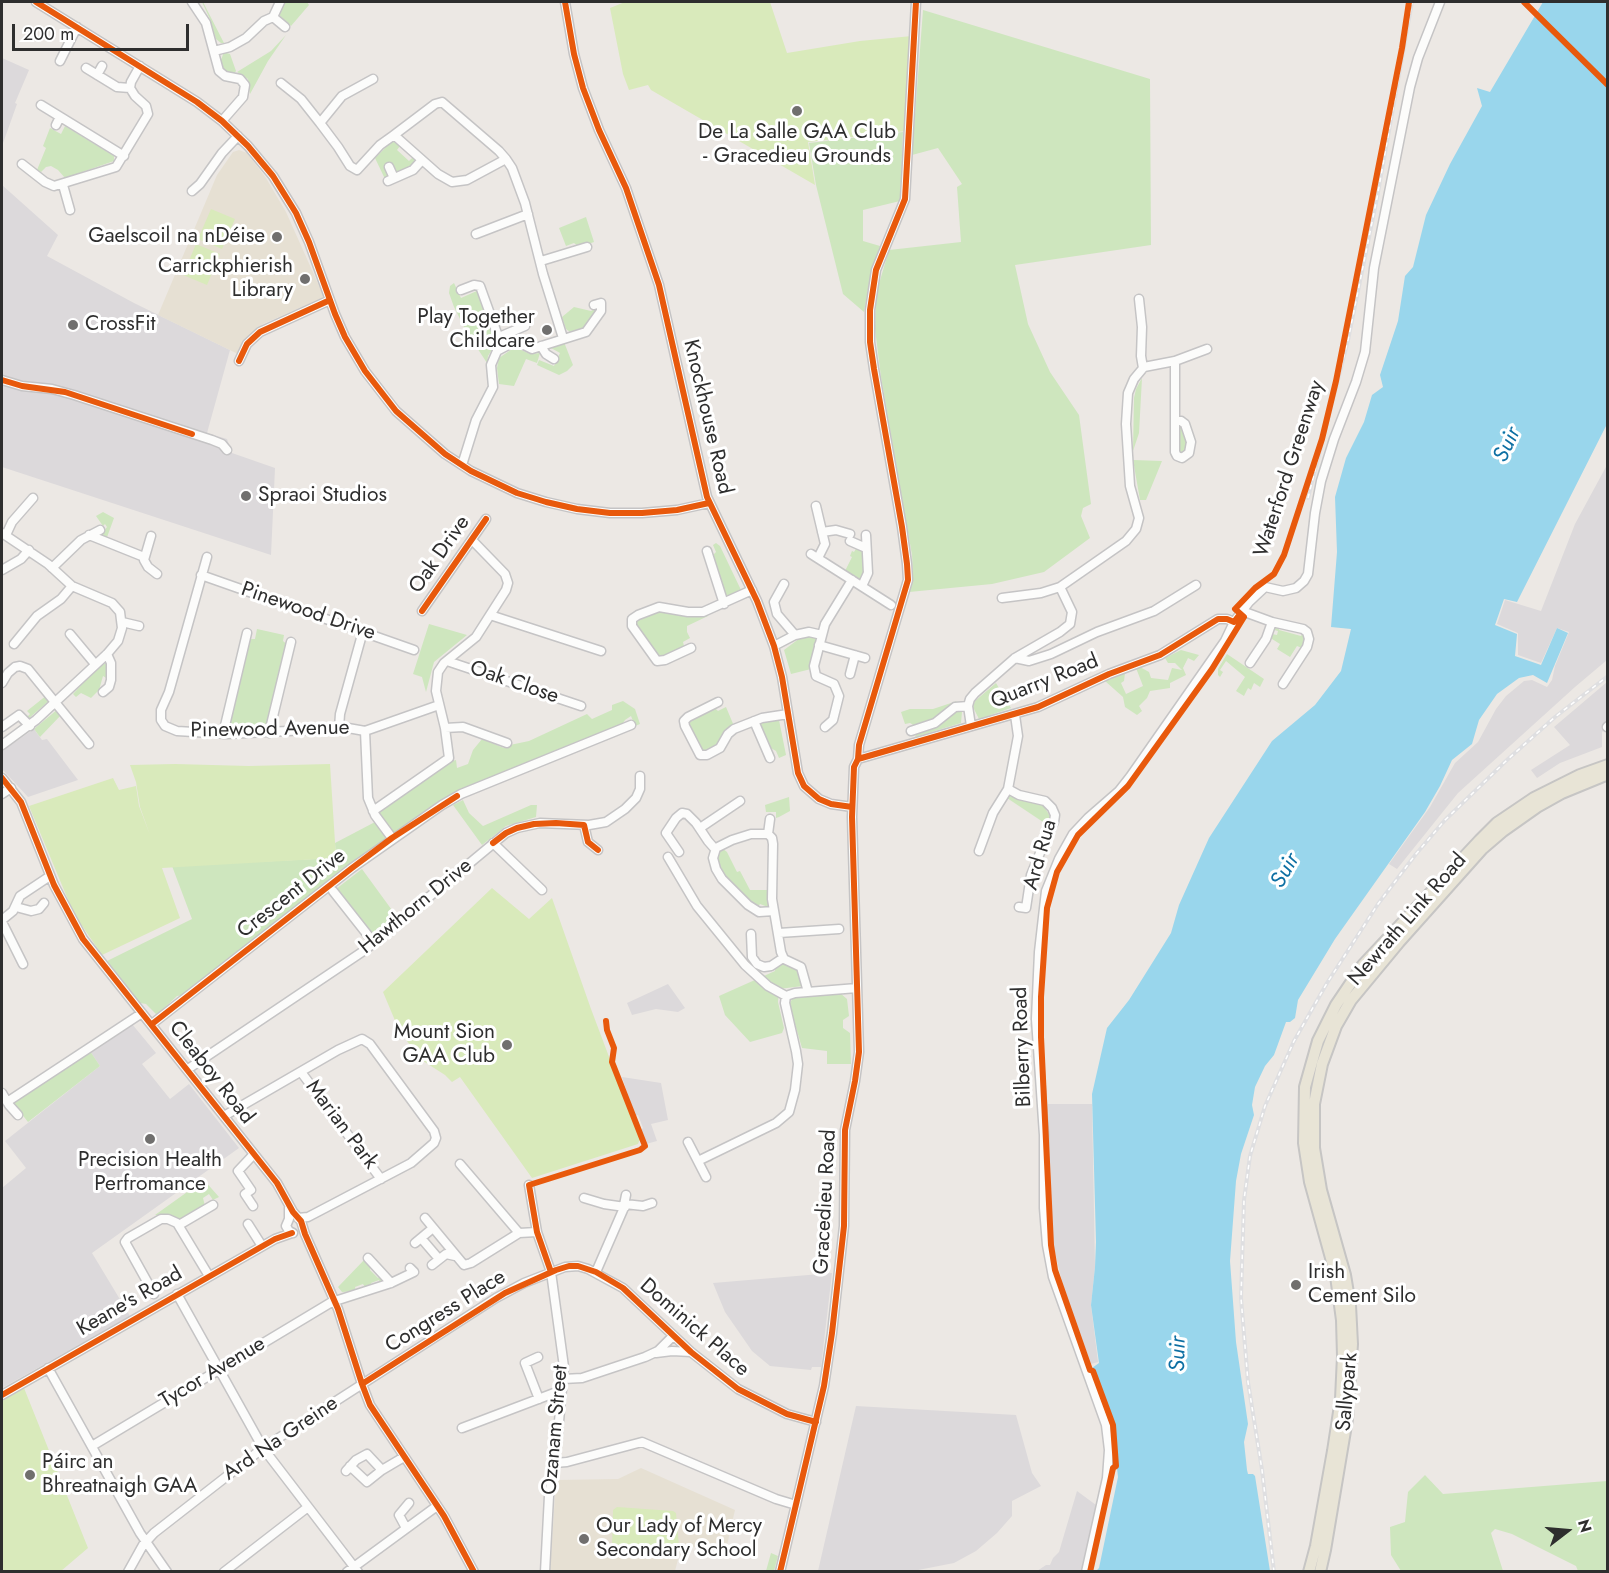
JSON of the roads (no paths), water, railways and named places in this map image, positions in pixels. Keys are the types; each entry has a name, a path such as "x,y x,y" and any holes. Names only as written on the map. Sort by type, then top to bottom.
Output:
{"main road":[{"name":"Newrath Link Road","path":"1324,1213 1304,1151 1305,1087 1318,1041 1336,1005 1370,958 1497,823 1542,794 1580,775 1608,765"},
{"name":"Newrath Link Road","path":"1324,1213 1315,1158 1314,1104 1322,1064 1336,1026 1351,1000 1482,849 1529,812 1562,793 1608,774"},
{"name":"Sallypark","path":"1309,1572 1316,1546 1341,1399 1343,1356 1338,1286 1324,1213"},
{"name":"Sallypark","path":"1320,1572 1344,1440 1352,1370 1349,1295 1340,1253 1324,1213"}],"street":[{"path":"36,2 197,102 238,136 265,166 288,199 309,242 345,337 355,354 386,400 426,439 487,480 546,502 610,513 677,510 709,503"},
{"path":"194,2 206,23 221,73 240,79 246,89 243,97 222,121"},
{"path":"273,17 274,10 280,2"},
{"name":"Knockhouse Road","path":"565,2 574,54 583,88 626,188 659,285 709,503 752,590 774,646 782,677 795,762 804,786 813,795 824,802 852,807"},
{"name":"Gracedieu Road","path":"780,1572 816,1422 831,1345 844,1226 845,1130 859,1052 852,807 854,767 908,580 908,564 874,369 870,310 876,270 904,199 916,2"},
{"name":"Bilberry Road","path":"1087,1567 1107,1478 1109,1440 1103,1416 1053,1276 1047,1245 1044,1208 1044,1135 1035,1019 1044,905 1049,881 1070,840 1088,818 1114,796 1130,777 1225,641 1242,611 1264,588 1287,591 1299,586 1310,570 1315,513 1322,481 1334,439 1365,352 1376,259 1410,87 1418,58 1440,2"},
{"path":"273,17 285,27"},
{"path":"214,51 238,43 264,21 273,17"},
{"path":"60,61 77,27"},
{"path":"22,164 48,185 63,185 113,169 124,156 148,114 146,106 130,88 140,66"},
{"path":"86,68 99,70 117,87 130,88"},
{"path":"320,123 342,96 373,80"},
{"path":"281,82 301,99 353,170 357,170 380,145 435,104 442,102 490,143 506,159 517,180 528,214 530,238 541,261 563,338"},
{"path":"41,105 58,121 124,156"},
{"path":"394,135 443,177 458,182 506,159"},
{"path":"192,191 238,136"},
{"path":"389,167 391,180 412,170 422,160"},
{"path":"63,185 71,211"},
{"path":"476,234 528,214"},
{"path":"541,261 573,248 587,248"},
{"path":"461,290 474,285 480,286 502,347"},
{"path":"1139,299 1143,368"},
{"path":"239,361 247,344 260,332 330,300"},
{"path":"462,465 476,420 493,387 492,361 495,354 502,347 516,341 530,349 584,332 601,311 601,303 594,305"},
{"path":"498,337 525,326"},
{"path":"541,346 545,353 554,358"},
{"path":"1002,598 1041,593 1060,587 1126,541 1136,530 1139,522 1131,492 1126,424 1131,384 1143,368 1175,361 1207,349"},
{"path":"1175,361 1175,420"},
{"path":"2,380 74,395 212,440 222,444 227,450"},
{"path":"2,745 30,726 107,654 120,638 122,622 120,612 112,603 72,586 29,550 4,534 33,498"},
{"path":"816,506 825,546 814,556 891,605"},
{"name":"Oak Drive","path":"422,611 486,519"},
{"path":"52,568 79,542 100,530"},
{"path":"822,532 836,530 866,548"},
{"path":"89,535 144,557"},
{"path":"862,586 868,575 866,535"},
{"path":"151,536 144,557 148,567 157,574"},
{"name":"Oak Drive","path":"373,811 446,761 449,754 436,690 439,670 474,640 506,590 508,578 472,540"},
{"path":"2,570 21,560 29,550"},
{"path":"707,551 724,604"},
{"name":"Pinewood Avenue","path":"207,557 160,717 164,725 173,730 223,734 339,728 365,731 366,790 373,811 392,838"},
{"name":"Pinewood Drive","path":"201,575 414,650"},
{"path":"825,727 833,720 839,696 834,684 820,679 815,674 814,666 830,615 852,580"},
{"path":"784,584 774,606 777,614 795,635"},
{"path":"1015,658 1029,662 1052,654 1097,632 1154,610 1196,585"},
{"path":"14,644 37,616 61,599 72,586"},
{"path":"971,726 968,706 975,693 1015,658 1070,624 1072,612 1060,587"},
{"path":"691,648 665,660 657,661 632,626 632,619 656,608 696,613 724,604 752,590"},
{"path":"1242,611 1272,622 1303,629 1309,635 1307,647 1283,684"},
{"path":"490,615 601,651"},
{"name":"Quarry Road","path":"858,759 1015,714 1058,699 1104,676 1160,655 1218,619 1234,622"},
{"path":"122,622 139,627"},
{"path":"1250,663 1266,639 1272,622"},
{"path":"339,728 340,714 363,632"},
{"path":"774,646 795,635 808,632 822,635"},
{"path":"223,734 247,633"},
{"path":"70,634 95,664"},
{"path":"268,733 291,642"},
{"path":"819,645 865,658"},
{"path":"104,692 111,682 111,663 107,654"},
{"path":"850,675 855,655"},
{"name":"Oak Close","path":"447,661 581,706"},
{"path":"2,683 11,670 18,666 32,672 89,744"},
{"path":"718,702 684,721 700,755 707,755 720,748 730,731 754,721 788,714"},
{"path":"365,731 439,705"},
{"path":"911,731 935,723 955,707 968,706"},
{"path":"979,851 993,813 1008,789 1018,736 1015,714"},
{"path":"2,727 19,715 30,726"},
{"path":"754,721 771,758"},
{"name":"Crescent Drive","path":"152,1024 392,838 453,798 631,724"},
{"path":"445,728 463,727 507,743"},
{"name":"Hawthorn Drive","path":"188,1069 374,943 511,830 550,822 584,825 606,822 625,809 638,795 639,776"},
{"name":"Cleaboy Road","path":"2,778 25,810 50,876 83,939 277,1183 310,1244 335,1301 362,1384 374,1411 437,1506 474,1572"},
{"path":"2,794 11,788"},
{"name":"Ard Rua","path":"1008,789 1019,795 1045,801 1055,815 1031,875 1026,908 1019,907"},
{"path":"700,828 741,801"},
{"path":"679,852 666,834 675,818 681,813 686,813 715,849 714,863 725,883 755,910 774,911"},
{"path":"768,834 770,819"},
{"path":"584,825 588,842 598,850"},
{"path":"715,849 739,837 768,834 772,838 772,893 783,958"},
{"path":"493,843 542,890"},
{"path":"668,857 693,901 739,958 761,980 786,996"},
{"path":"23,964 2,921 16,907 21,896 50,876"},
{"path":"333,891 374,943"},
{"path":"16,907 31,911 39,909 44,903"},
{"path":"779,933 839,929"},
{"path":"751,934 752,957 757,964 771,966 783,958"},
{"path":"783,958 801,967 808,992"},
{"path":"786,996 792,993 857,988"},
{"path":"698,1161 776,1123 789,1112 795,1090 798,1064 785,1003 786,996"},
{"path":"7,1102 142,1013"},
{"name":"Marian Park","path":"224,1116 357,1039 364,1039 432,1128 436,1136 431,1146 416,1160 298,1221"},
{"name":"Marian Park","path":"301,1072 381,1179"},
{"path":"2,1093 18,1115"},
{"path":"688,1142 706,1177"},
{"path":"254,1154 238,1171 251,1190 245,1194 254,1206"},
{"path":"460,1164 519,1233"},
{"name":"Ozanam Street","path":"529,1185 537,1232 551,1272 563,1356 562,1390 549,1496 546,1572"},
{"path":"584,1198 604,1204 626,1202 643,1206 652,1203"},
{"path":"596,1272 626,1202"},
{"path":"179,1225 213,1205"},
{"path":"424,1218 463,1264 469,1264 513,1239 519,1233 537,1232"},
{"path":"154,1294 127,1247 126,1241 161,1219 173,1220 179,1225 208,1276"},
{"path":"294,1233 301,1229 298,1221"},
{"name":"Keane's Road","path":"2,1395 275,1239 298,1221"},
{"path":"248,1224 262,1246"},
{"path":"433,1228 418,1240 436,1262 449,1253 457,1258"},
{"path":"294,1233 304,1237 310,1244"},
{"name":"Keane's Road","path":"275,1239 294,1233"},
{"path":"368,1258 391,1283"},
{"name":"Dominick Place","path":"551,1272 573,1266 596,1272 631,1295 673,1336 731,1384 792,1416 816,1422"},
{"name":"Tycor Avenue","path":"92,1446 335,1301 391,1283 414,1272 410,1268"},
{"name":"Congress Place","path":"362,1384 496,1298 551,1272"},
{"path":"177,1294 263,1448 353,1570 437,1506"},
{"name":"Dominick Place","path":"654,1353 673,1336"},
{"name":"Dominick Place","path":"563,1379 582,1378 654,1353 691,1352"},
{"path":"538,1357 525,1363 539,1399"},
{"path":"48,1368 145,1542 167,1572"},
{"name":"Ard Na Greine","path":"128,1572 145,1542 164,1525 263,1448 362,1384"},
{"path":"462,1428 562,1390"},
{"path":"554,1463 567,1462 641,1442 776,1499 796,1505"},
{"path":"382,1470 368,1454 356,1460 348,1468 367,1482 404,1457"},
{"path":"406,1528 399,1515 409,1503"},
{"path":"224,1572 308,1508"}],"water":[{"name":"Suir","path":"1543,2 1607,2 1607,424 1517,602 1504,599 1495,625 1517,634 1515,656 1541,665 1557,628 1568,633 1547,683 1533,675 1519,678 1497,694 1479,720 1472,744 1452,760 1425,812 1335,939 1298,1000 1295,1018 1286,1022 1274,1055 1265,1066 1255,1087 1252,1105 1254,1115 1241,1154 1236,1181 1230,1261 1236,1342 1248,1424 1244,1442 1247,1470 1248,1474 1255,1476 1270,1571 1096,1571 1099,1568 1118,1477 1112,1425 1102,1403 1092,1368 1099,1363 1091,1305 1096,1242 1092,1094 1107,1028 1129,1000 1171,933 1179,905 1209,838 1272,741 1315,705 1341,671 1351,629 1331,627 1337,552 1335,497 1346,458 1364,422 1372,395 1383,387 1380,375 1398,321 1405,276 1413,267 1426,215 1450,164 1482,106 1477,88 1490,92"}],"railway":[{"path":"1308,498 1348,340 1377,198 1412,2"},
{"path":"1274,1572 1262,1470 1248,1382 1241,1298 1244,1200 1250,1156 1265,1106 1294,1041 1327,983 1378,904 1416,854 1445,820 1507,760 1555,717 1608,676"}],"place":[{"name":"De La Salle GAA Club - Gracedieu Grounds","path":"797,111"},
{"name":"Gaelscoil na nDéise","path":"277,237"},
{"name":"Carrickphierish Library","path":"305,279"},
{"name":"CrossFit","path":"73,325"},
{"name":"Play Together Childcare","path":"547,330"},
{"name":"Spraoi Studios","path":"246,496"},
{"name":"Mount Sion GAA Club","path":"507,1045"},
{"name":"Precision Health Perfromance","path":"150,1139"},
{"name":"Irish Cement Silo","path":"1296,1285"},
{"name":"Páirc an Bhreatnaigh GAA","path":"30,1475"},
{"name":"Our Lady of Mercy Secondary School","path":"584,1539"}]}
